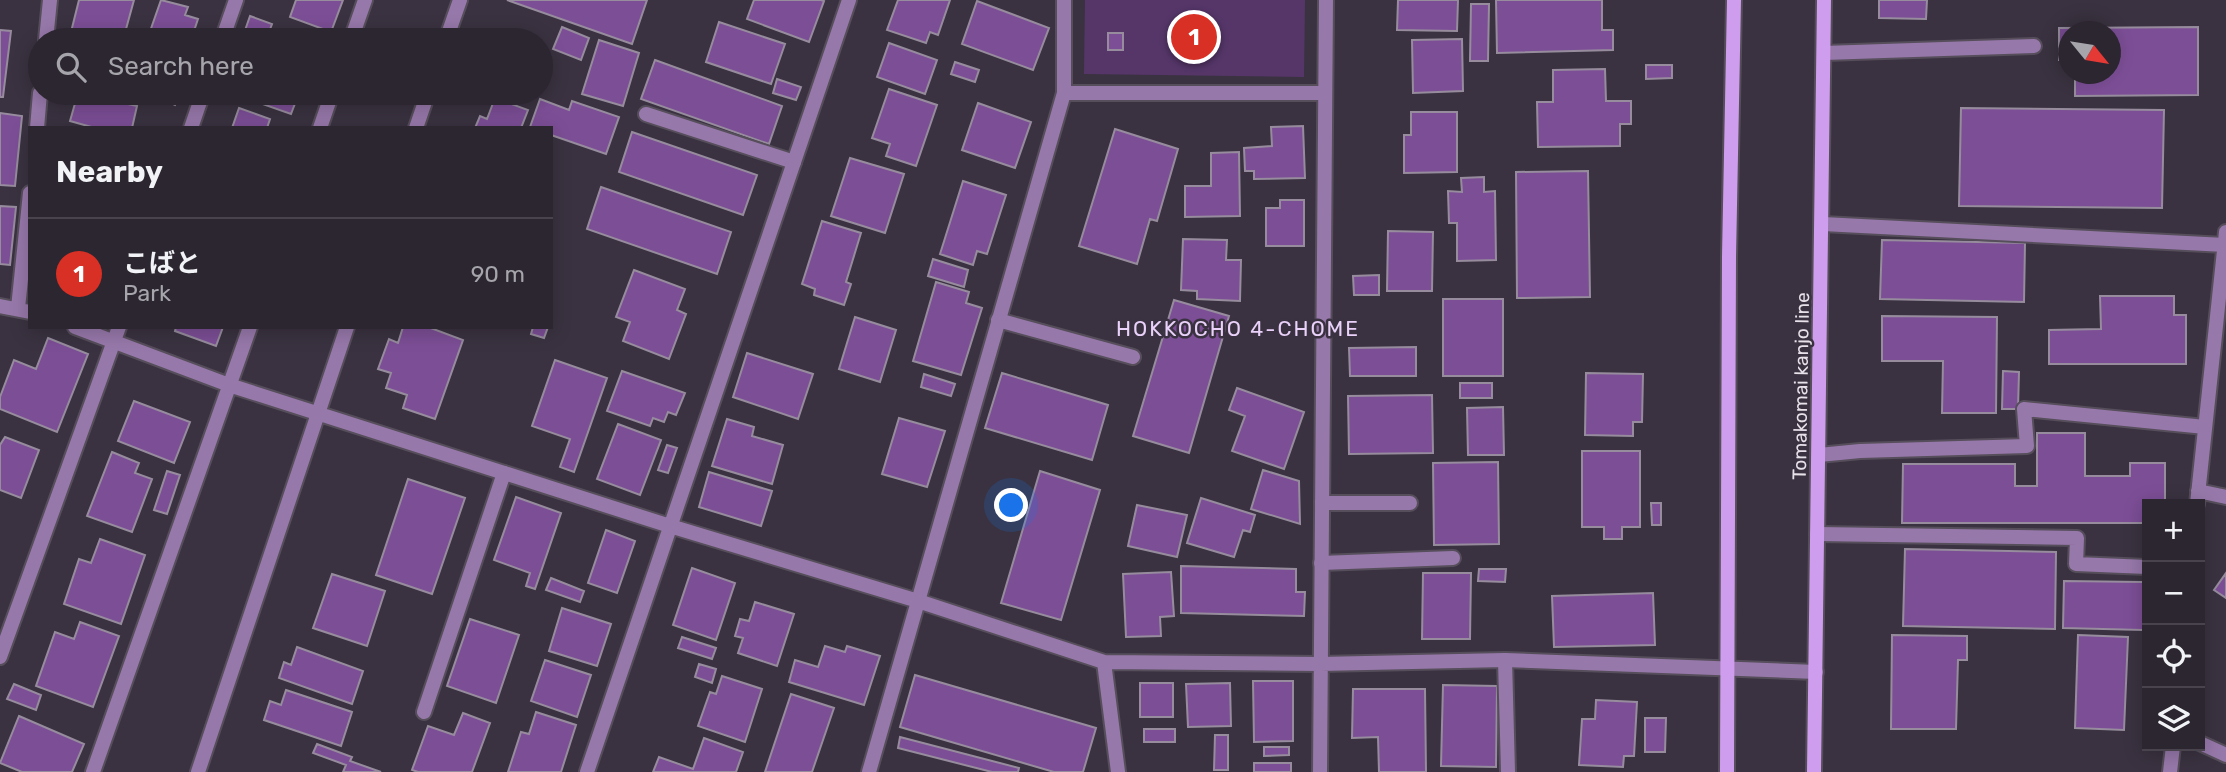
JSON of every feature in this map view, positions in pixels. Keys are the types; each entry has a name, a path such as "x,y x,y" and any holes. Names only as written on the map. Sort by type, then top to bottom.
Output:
{"main road":[{"path":"1727,772 1729,257 1734,0"},
{"name":"Tomakomai kanjo line","path":"1814,772 1825,0"}],"street":[{"path":"47,28 50,0"},
{"path":"226,28 236,0"},
{"path":"355,28 365,0"},
{"path":"450,28 460,0"},
{"path":"587,772 849,0"},
{"path":"869,772 1064,93 1064,0"},
{"path":"1320,772 1326,0"},
{"path":"1824,53 2034,46"},
{"path":"1064,93 1325,93"},
{"path":"37,126 39,105"},
{"path":"192,126 199,105"},
{"path":"321,126 328,105"},
{"path":"417,126 424,105"},
{"path":"646,114 794,162"},
{"path":"1823,224 2226,241 2197,497 2226,497"},
{"path":"0,306 24,310 28,232"},
{"path":"999,320 1133,357"},
{"path":"87,329 117,334 229,385 1104,662 1505,660 1816,672"},
{"path":"93,772 249,329"},
{"path":"198,772 346,329"},
{"path":"0,657 117,334"},
{"path":"1819,455 1860,451 2027,446 2024,410 2205,427"},
{"path":"424,712 504,473"},
{"path":"1322,503 1410,503"},
{"path":"1817,534 2077,538 2076,564 2142,567"},
{"path":"1321,563 1453,558"},
{"path":"1505,660 1508,772"},
{"path":"1104,662 1118,772"},
{"path":"2205,745 2226,755"},
{"path":"2170,772 2172,751"}],"shaded area":[{"path":"1085,0 1305,0 1304,77 1084,74"}],"building":[{"path":"79,0 134,0 126,28 72,28"},
{"path":"161,0 188,7 185,15 198,19 195,28 151,28"},
{"path":"296,0 343,0 332,28 320,28 290,17"},
{"path":"507,0 647,0 632,44"},
{"path":"754,0 824,1 809,42 747,19"},
{"path":"898,0 950,0 938,35 930,32 926,43 887,30"},
{"path":"1398,0 1458,0 1457,31 1397,30"},
{"path":"1496,0 1602,0 1602,30 1613,30 1613,50 1497,53"},
{"path":"1879,0 1927,0 1926,19 1879,18"},
{"path":"977,1 1049,28 1033,70 962,44"},
{"path":"1471,4 1489,4 1488,61 1470,61"},
{"path":"250,16 272,24 270,28 246,28"},
{"path":"719,22 785,44 771,84 706,62"},
{"path":"562,27 589,38 581,60 553,49"},
{"path":"2198,27 2198,95 2075,96 2075,84 2121,84 2121,28"},
{"path":"0,30 11,31 3,97 0,97"},
{"path":"1108,33 1123,33 1123,50 1108,50"},
{"path":"1462,39 1463,91 1413,93 1412,40"},
{"path":"599,40 639,53 623,106 582,94"},
{"path":"889,43 937,60 925,94 877,77"},
{"path":"655,60 782,106 769,144 641,99"},
{"path":"955,62 979,70 975,82 951,74"},
{"path":"1646,65 1672,65 1672,78 1646,79"},
{"path":"1605,69 1606,101 1631,101 1631,124 1620,124 1620,146 1538,147 1537,102 1553,102 1553,70"},
{"path":"777,79 801,87 796,100 773,93"},
{"path":"889,89 937,105 916,166 886,156 890,144 872,138"},
{"path":"572,101 619,117 606,154 553,136 553,126 530,126 538,105 553,104 569,110"},
{"path":"978,103 1031,122 1015,168 962,150"},
{"path":"75,105 137,106 132,126 88,126 70,121"},
{"path":"265,105 294,105 291,114"},
{"path":"492,105 514,105 528,110 522,126 476,126 480,116 487,119"},
{"path":"239,108 270,119 268,126 233,126"},
{"path":"1961,108 2164,110 2162,208 1959,206"},
{"path":"1411,112 1457,112 1457,172 1404,173 1404,135 1411,135"},
{"path":"0,113 22,116 15,186 0,185"},
{"path":"1303,126 1305,178 1254,179 1254,171 1245,171 1244,148 1272,146 1271,127"},
{"path":"1115,129 1178,149 1157,221 1150,219 1137,264 1079,246"},
{"path":"632,132 757,175 743,215 619,172"},
{"path":"1239,152 1240,216 1185,217 1185,186 1211,186 1211,153"},
{"path":"850,158 904,174 885,233 831,216"},
{"path":"1588,171 1590,297 1517,298 1516,172"},
{"path":"1484,177 1484,192 1495,191 1496,260 1457,261 1457,223 1449,223 1448,191 1462,192 1461,178"},
{"path":"963,181 1006,195 987,254 977,251 973,265 940,254"},
{"path":"601,187 731,232 717,274 587,229"},
{"path":"1280,200 1304,200 1304,246 1266,246 1266,208 1280,208"},
{"path":"0,206 16,207 10,265 0,264"},
{"path":"822,221 861,233 846,282 851,284 844,305 814,295 815,289 802,284"},
{"path":"1388,231 1433,232 1432,291 1387,291"},
{"path":"1183,239 1227,240 1226,260 1241,260 1240,301 1197,299 1197,291 1181,290"},
{"path":"1882,240 2025,243 2024,302 1880,299"},
{"path":"933,259 968,270 964,287 928,276"},
{"path":"634,270 685,289 677,310 686,314 669,359 623,341 630,322 616,317"},
{"path":"1379,275 1379,295 1354,295 1353,276"},
{"path":"936,282 969,292 966,303 982,308 961,375 913,361"},
{"path":"2100,296 2174,296 2174,315 2186,315 2186,364 2049,364 2049,330 2101,329"},
{"path":"1443,299 1503,299 1503,376 1443,376"},
{"path":"1174,300 1229,316 1189,453 1133,436"},
{"path":"1882,316 1997,317 1996,413 1942,413 1943,361 1882,361"},
{"path":"855,317 896,330 880,382 839,369"},
{"path":"176,329 222,329 216,346"},
{"path":"402,329 433,329 463,340 435,419 403,408 407,395 386,388 391,373 378,369 389,339 398,343"},
{"path":"532,329 547,329 544,338 531,334"},
{"path":"48,338 88,354 57,432 0,409 0,397 14,360 36,369"},
{"path":"1416,347 1416,376 1350,376 1349,348"},
{"path":"747,353 813,374 798,419 733,397"},
{"path":"555,360 607,378 574,472 560,467 570,439 532,426"},
{"path":"622,371 685,393 676,415 668,412 664,422 653,418 650,426 607,411"},
{"path":"2003,371 2019,372 2018,409 2002,409"},
{"path":"1002,373 1108,405 1092,460 985,428"},
{"path":"1586,373 1643,374 1642,422 1633,422 1633,436 1585,435"},
{"path":"924,374 955,384 951,396 921,387"},
{"path":"1460,383 1492,383 1492,398 1460,398"},
{"path":"1237,388 1304,412 1284,469 1232,451 1245,416 1229,410"},
{"path":"1432,395 1433,453 1349,454 1348,396"},
{"path":"134,401 190,422 174,463 118,441"},
{"path":"1503,407 1504,455 1468,455 1467,408"},
{"path":"899,418 945,431 927,487 882,474"},
{"path":"727,419 754,427 752,436 783,445 772,484 712,466"},
{"path":"618,424 661,440 640,495 597,479"},
{"path":"2037,433 2085,433 2085,476 2130,476 2130,463 2165,463 2165,499 2142,499 2142,523 1902,523 1903,464 2015,464 2015,486 2037,486"},
{"path":"5,437 39,450 21,498 0,490 0,445"},
{"path":"667,445 677,448 668,473 658,470"},
{"path":"1582,451 1640,451 1640,527 1622,527 1622,539 1604,539 1604,527 1582,527"},
{"path":"112,452 139,463 135,473 152,479 132,532 87,516"},
{"path":"1498,462 1499,544 1434,545 1433,463"},
{"path":"1263,470 1299,481 1300,524 1251,509"},
{"path":"167,471 180,475 167,514 154,510"},
{"path":"1040,471 1100,490 1061,620 1001,603"},
{"path":"709,472 772,491 761,526 699,507"},
{"path":"408,479 465,498 432,594 376,575"},
{"path":"516,497 561,513 535,589 526,586 530,573 494,560"},
{"path":"1201,498 1255,515 1250,532 1243,530 1234,557 1187,543"},
{"path":"1651,503 1661,503 1661,525 1652,525"},
{"path":"1137,505 1187,515 1177,557 1128,546"},
{"path":"606,530 635,541 617,593 588,583"},
{"path":"100,539 145,555 121,624 64,604 79,559 91,563"},
{"path":"1905,549 2056,552 2055,629 1903,626"},
{"path":"1181,566 1296,569 1296,592 1305,592 1304,616 1181,613"},
{"path":"692,568 735,583 716,640 673,625"},
{"path":"1479,569 1506,569 1505,582 1478,581"},
{"path":"1171,572 1174,616 1160,617 1161,636 1126,637 1123,574"},
{"path":"1423,573 1471,573 1470,639 1422,639"},
{"path":"2226,573 2226,598 2214,590"},
{"path":"332,574 385,591 367,646 313,628"},
{"path":"551,578 584,591 580,602 546,590"},
{"path":"2064,581 2142,582 2142,630 2063,628"},
{"path":"1653,593 1655,645 1554,647 1552,596"},
{"path":"755,602 794,614 777,666 738,653 743,638 735,636 740,619 749,621"},
{"path":"562,608 611,624 597,666 549,651"},
{"path":"470,619 519,635 496,703 447,686"},
{"path":"80,622 119,636 93,707 36,686 55,632 74,639"},
{"path":"1892,635 1967,636 1967,660 1958,660 1956,729 1891,729"},
{"path":"2078,635 2128,637 2124,730 2075,728"},
{"path":"682,637 716,648 712,659 678,648"},
{"path":"825,646 845,652 847,646 880,656 864,705 789,682 795,660 818,667"},
{"path":"297,647 363,671 352,704 279,678 284,662 291,665"},
{"path":"545,660 591,675 577,717 531,701"},
{"path":"699,664 716,669 712,683 695,677"},
{"path":"915,675 1096,728 1083,772 1054,772 900,727"},
{"path":"722,676 762,689 745,742 698,726 710,692 716,694"},
{"path":"1253,681 1293,681 1293,741 1254,742"},
{"path":"1140,683 1173,683 1173,717 1140,717"},
{"path":"1230,683 1231,726 1188,727 1186,684"},
{"path":"14,684 41,695 36,710 7,699"},
{"path":"1443,685 1497,686 1496,767 1441,766"},
{"path":"1353,689 1425,689 1426,772 1379,772 1378,737 1352,738"},
{"path":"286,690 352,712 341,746 264,720 270,701 281,705"},
{"path":"791,694 834,708 812,772 765,772"},
{"path":"1596,700 1637,702 1634,756 1624,756 1623,767 1579,765 1582,719 1595,719"},
{"path":"536,712 576,725 561,772 508,772 521,732 529,734"},
{"path":"463,713 490,723 472,772 412,770 428,726 454,735"},
{"path":"19,716 84,744 72,772 22,772 0,763"},
{"path":"1645,718 1666,718 1665,752 1645,752"},
{"path":"1144,729 1175,729 1175,742 1144,742"},
{"path":"1215,735 1228,735 1228,770 1214,770"},
{"path":"900,737 1019,768 1018,772 992,772 898,748"},
{"path":"704,738 743,752 736,772 653,772 659,757 693,769"},
{"path":"317,744 352,757 350,761 381,772 343,772 346,765 313,753"},
{"path":"1264,747 1289,747 1289,755 1264,756"},
{"path":"1254,763 1291,763 1291,772 1254,772"}],"place":[{"name":"こばと","path":"1194,37"}],"district":[{"name":"HOKKOCHO 4-CHOME","path":"1238,328"}]}
